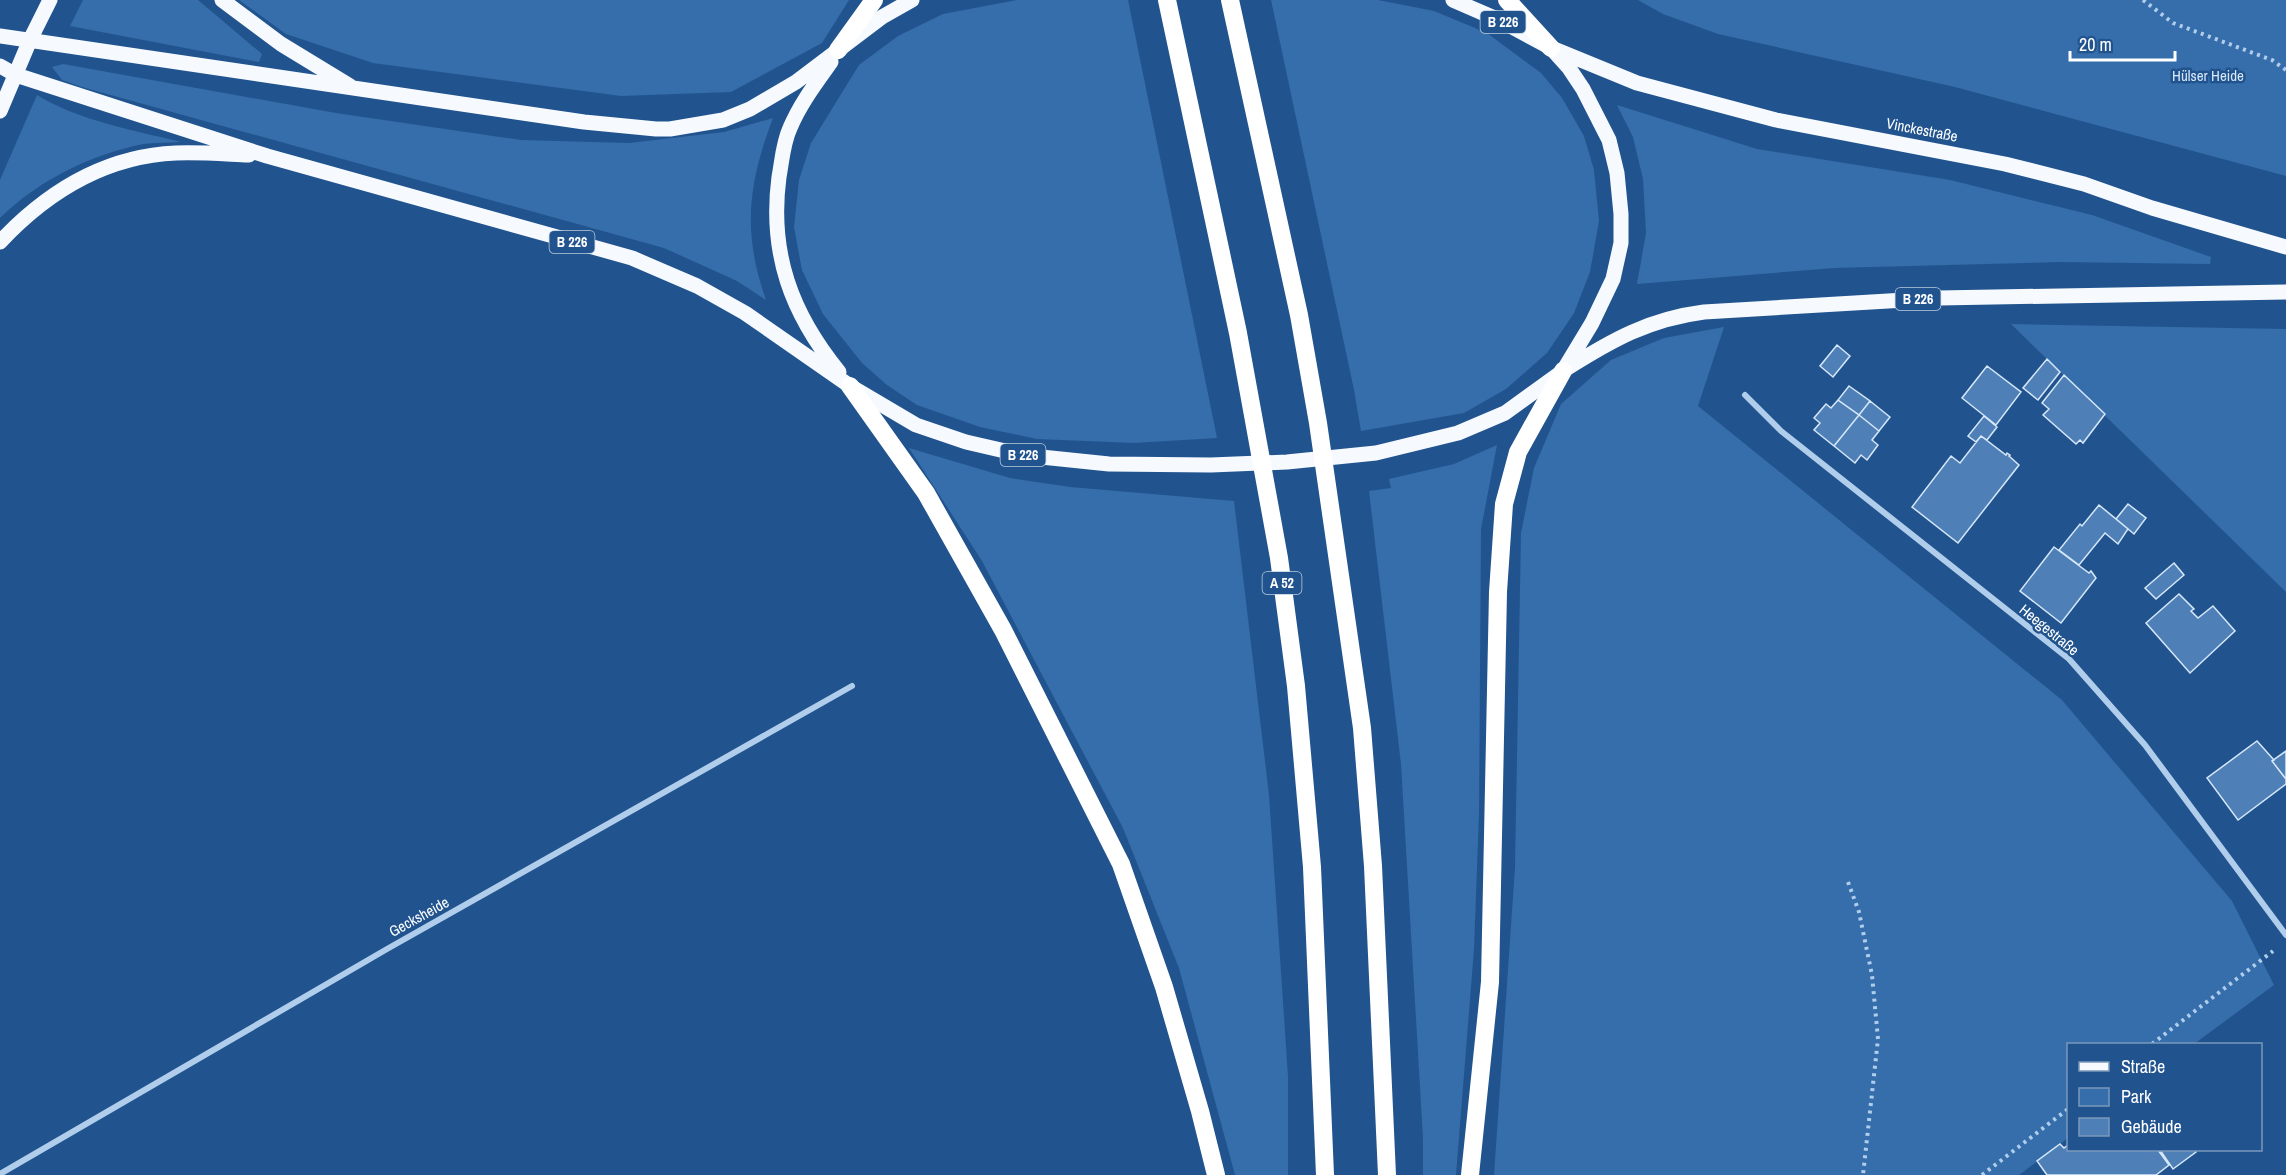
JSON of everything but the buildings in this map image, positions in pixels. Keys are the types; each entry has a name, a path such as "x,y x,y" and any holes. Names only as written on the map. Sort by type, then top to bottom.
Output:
{"highway":[{"path":"838,50 874,0"},
{"name":"A 52","path":"1167,0 1238,333 1282,581 1296,686 1312,867 1325,1175"},
{"path":"1230,0 1299,315 1318,423 1360,717 1373,866 1387,1175"},
{"path":"1508,0 1551,48"},
{"path":"1470,1175 1490,982 1498,592 1504,504 1518,452 1563,371"},
{"path":"850,386 926,493 1003,630 1121,864 1164,987 1216,1175"}],"main road":[{"path":"0,111 30,40 50,0"},
{"path":"222,0 282,44 355,89"},
{"path":"0,36 599,123 670,129 723,120 750,109 796,82 882,17 912,0"},
{"name":"B 226","path":"1453,0 1499,20 1551,48"},
{"path":"1551,48 1583,89 1609,140 1617,173 1621,214 1621,243 1613,279 1592,323 1563,371"},
{"name":"Vinckestraße","path":"1551,48 1637,82 1776,120 2005,164 2084,184 2152,208 2286,247"},
{"path":"838,50 809,93 789,129 777,193 777,219 780,253 788,288 823,353 850,386"},
{"name":"B 226","path":"0,66 16,75 267,156 632,258 697,286 745,313 850,386 916,425 966,442 1022,455 1109,464 1211,465 1287,462 1376,453 1458,433 1505,413 1563,371 1605,345 1644,326 1676,316 1704,312 1939,298 2286,292"},
{"path":"0,242 21,220 55,192 120,162 175,153 267,156"}],"street":[{"name":"Heegestraße","path":"1745,395 1781,431 2068,659 2145,745 2286,934"},
{"name":"Gecksheide","path":"0,1174 397,943 852,686"}],"path":[{"path":"2143,0 2173,23 2272,60 2286,70"},
{"path":"1848,882 1859,912 1870,964 1878,1039 1863,1175"},
{"path":"2153,1043 2278,948"},
{"path":"1982,1175 2067,1110"}],"green space":[{"path":"83,0 198,0 262,54 259,62 70,26"},
{"path":"239,0 849,0 822,43 731,92 621,96 373,63 286,34"},
{"path":"1017,0 1128,0 1217,438 1134,443 1037,439 980,427 917,405 887,385 862,363 823,314 802,270 794,227 799,180 811,143 859,65 898,36 943,14"},
{"path":"1271,0 1378,0 1434,11 1487,33 1541,73 1562,98 1584,136 1594,170 1599,221 1590,272 1574,313 1547,353 1506,389 1464,413 1361,431"},
{"name":"Hülser Heide","path":"1638,0 2286,0 2286,176 1955,87 1718,34 1663,14"},
{"path":"63,64 336,113 521,140 629,143 724,132 773,118 758,165 751,208 753,252 766,300 737,281 664,248 82,87 62,80 52,67"},
{"path":"37,95 89,118 181,142 140,145 97,157 45,183 0,218 0,180"},
{"path":"1617,105 1757,149 1950,180 2092,215 2211,257 2210,264 2061,262 1834,268 1637,284 1646,233 1643,179 1633,137"},
{"path":"2011,324 2286,329 2286,592"},
{"path":"1724,327 1698,406 2062,700 2232,901 2274,985 2195,1043 2067,1043 2067,1139 2019,1175 1494,1175 1515,867 1521,533 1534,468 1561,404 1611,360 1664,338"},
{"path":"1497,445 1481,529 1479,813 1474,949 1456,1175 1423,1175 1423,1138 1401,764 1369,491 1391,488 1389,479 1454,464"},
{"path":"909,448 1010,478 1070,487 1234,501 1269,795 1288,1076 1288,1175 1235,1175 1179,968 1123,828 982,561"}]}
